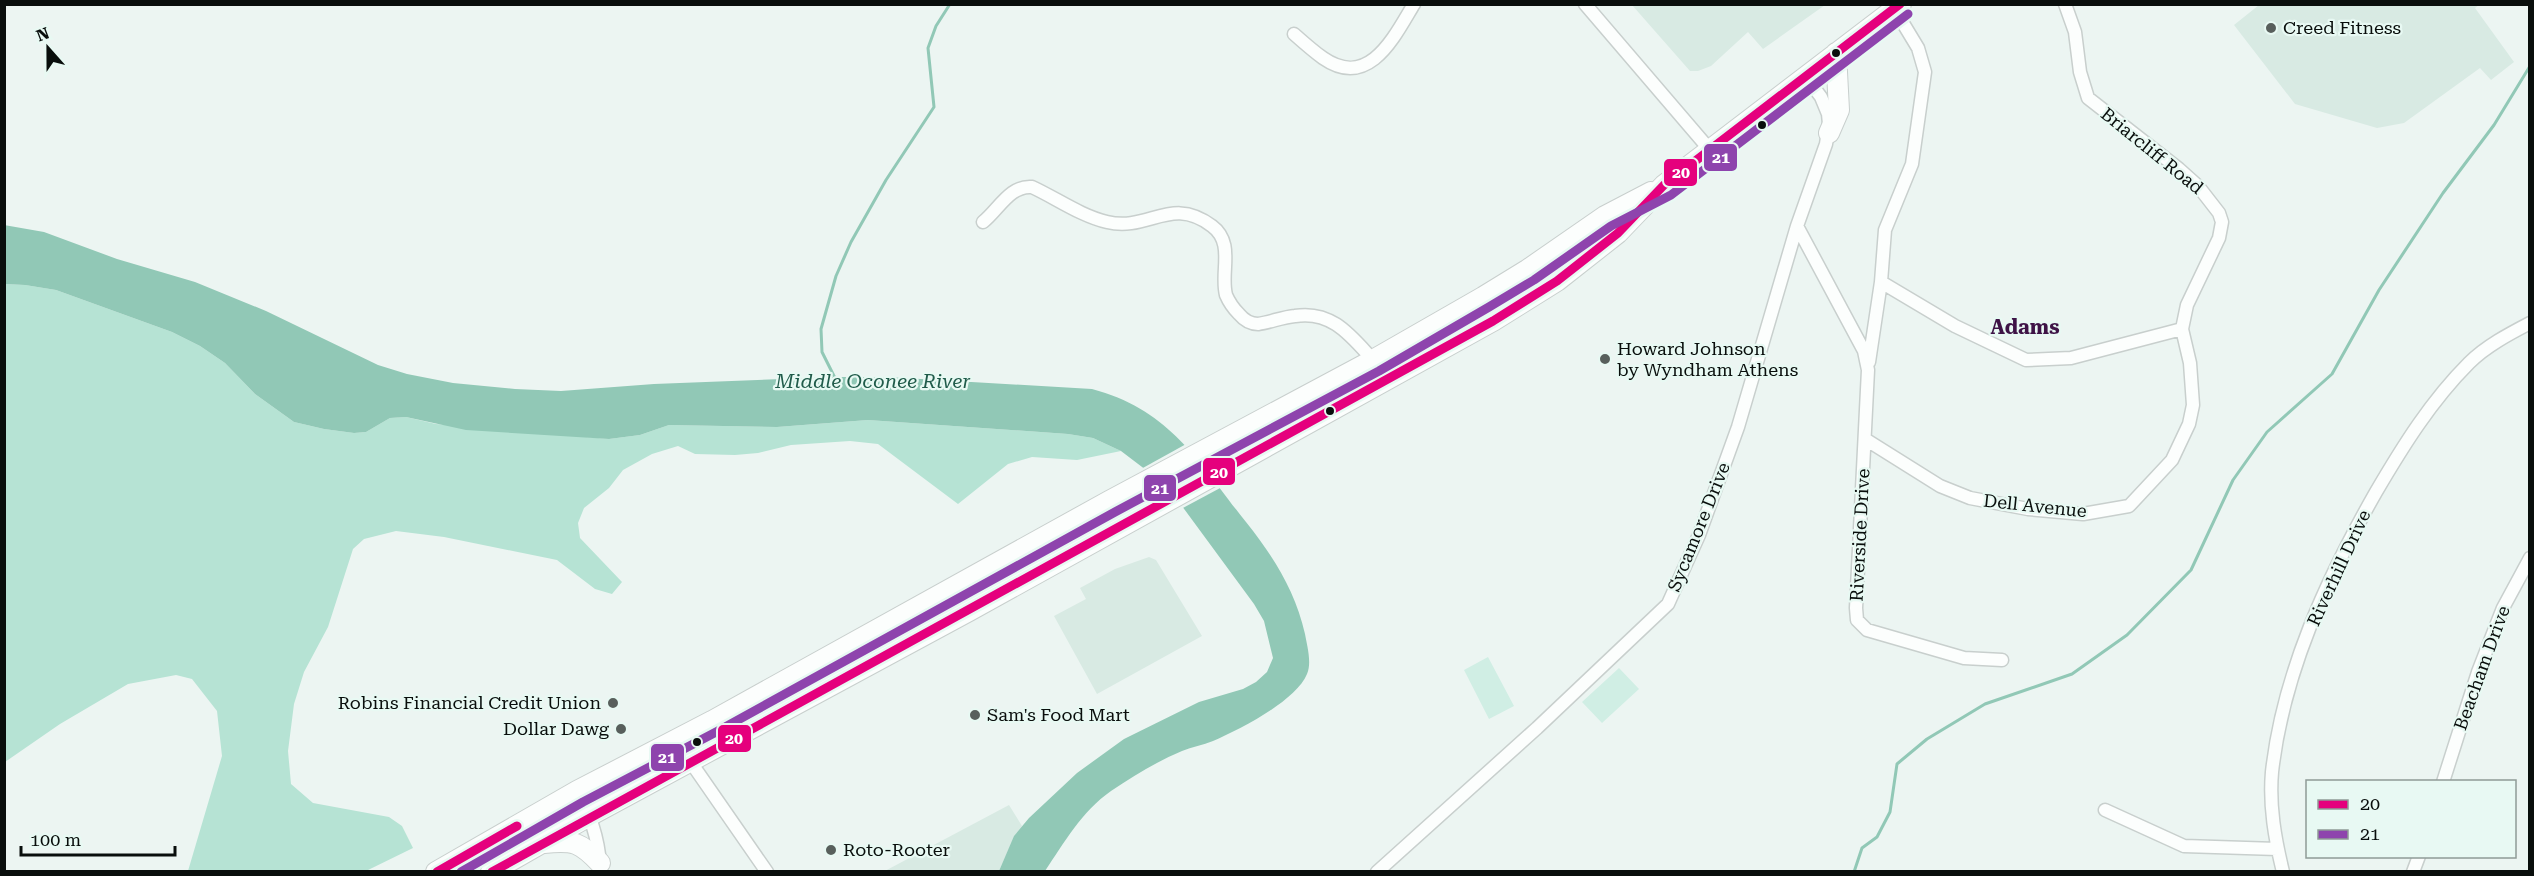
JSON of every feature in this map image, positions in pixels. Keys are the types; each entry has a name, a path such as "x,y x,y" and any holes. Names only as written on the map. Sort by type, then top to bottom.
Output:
{"main road":[{"path":"491,872 591,815 1472,333 1565,274 1618,233 1664,185 1898,7"},
{"path":"1829,133 1839,110 1836,53"},
{"path":"436,872 578,791 712,721 1109,501 1373,360 1527,270 1605,216 1664,185"},
{"path":"1459,311 1472,333"},
{"path":"539,844 572,841 588,850 601,867"}],"street":[{"path":"1294,34 1323,58 1345,68 1354,68 1364,65 1383,51 1414,4"},
{"path":"1585,4 1710,150"},
{"name":"Briarcliff Road","path":"2065,4 2075,32 2080,72 2088,98 2198,186 2219,213 2222,222 2219,238 2187,305 2182,329"},
{"path":"1898,7 1918,48 1925,72 1916,147 1912,164 1886,230 1881,282 1955,326 2026,360 2071,358 2182,329"},
{"name":"Sycamore Drive","path":"1377,872 1537,728 1668,604 1699,535 1738,427 1797,226 1829,133 1824,104 1806,77"},
{"path":"983,222 997,210 1012,191 1023,186 1032,187 1108,222 1140,222 1171,213 1188,212 1213,226 1221,236 1225,247 1226,295 1242,318 1253,324 1296,315 1326,318 1346,330 1373,360"},
{"name":"Riverside Drive","path":"1797,226 1864,351 1868,370"},
{"name":"Riverside Drive","path":"1881,282 1868,370 1857,620 1867,630 1964,658 2002,660"},
{"name":"Riverhill Drive","path":"2283,872 2271,811 2272,773 2282,719 2300,652 2336,567 2400,452 2434,402 2470,362 2501,338 2529,323"},
{"name":"Dell Avenue","path":"1865,439 1940,486 1970,498 2028,509 2083,514 2128,506 2172,460 2189,424 2193,405 2190,363 2182,329"},
{"name":"Beacham Drive","path":"2444,780 2478,672 2503,608 2529,558"},
{"path":"690,761 767,872"},
{"path":"578,791 591,815 601,867"},
{"path":"2106,810 2184,846 2277,849"}],"shaded area":[{"path":"1632,5 1825,5 1763,49 1748,32 1711,66 1698,71 1690,71"},
{"path":"2259,5 2479,5 2475,8 2514,62 2491,80 2480,68 2404,123 2377,128 2295,104 2234,25"},
{"path":"5,284 56,290 172,332 200,346 225,363 255,394 294,422 324,429 354,433 366,432 390,418 406,417 436,424 609,439 640,435 669,425 777,427 868,420 1068,434 1093,438 1121,451 1077,460 1032,457 1008,464 958,504 878,444 850,441 791,445 758,453 735,455 695,454 678,446 652,454 623,470 609,488 584,508 578,523 580,538 622,582 612,594 595,589 557,560 444,537 396,531 364,539 353,549 328,627 304,672 294,704 288,751 291,784 313,803 389,817 402,826 413,848 366,871 188,871 222,756 217,711 192,679 176,675 128,684 60,724 5,762"},
{"path":"1149,557 1156,560 1202,636 1097,694 1054,616 1086,599 1080,588 1115,569"},
{"path":"1488,657 1514,706 1489,719 1464,670"},
{"path":"1619,668 1639,689 1602,723 1582,702"},
{"path":"1009,805 1022,826 1015,835 999,871 883,872"}],"water":[{"name":"Middle Oconee River","path":"4,225 44,232 117,259 195,282 266,311 378,365 407,374 453,383 561,391 654,384 887,377 1092,389 1119,398 1143,410 1181,441 1265,548 1282,574 1301,618 1309,654 1307,674 1291,694 1266,714 1213,741 1164,759 1111,791 1082,818 1045,871 999,871 1014,836 1029,818 1077,773 1124,739 1199,702 1243,689 1256,682 1267,672 1273,658 1264,621 1254,604 1179,502 1146,470 1121,451 1093,438 1068,434 868,420 777,427 669,425 640,435 609,439 466,430 406,417 390,418 366,432 354,433 324,429 294,422 255,394 225,363 200,346 172,332 56,290 5,284"}],"pier":[{"path":"1188,443 1222,487 1181,509 1141,469"}],"waterway":[{"name":"Middle Oconee River","path":"835,378 822,352 821,329 836,276 851,242 886,180 934,107 928,48 936,26 950,4"},
{"path":"1854,872 1862,848 1877,837 1890,812 1897,764 1927,739 1985,704 2072,674 2127,635 2191,570 2233,480 2267,432 2332,374 2379,290 2443,193 2494,125 2530,66"}],"transit line":[{"name":"20","path":"492,872 1493,321 1557,281 1618,233 1664,185 1900,4"},
{"name":"21","path":"461,872 583,802 718,731 1115,512 1379,371 1489,307 1534,280 1611,226 1671,195 1908,14"},
{"name":"20","path":"437,872 517,826"}],"place":[{"name":"Creed Fitness","path":"2271,28"},
{"name":"Howard Johnson by Wyndham Athens","path":"1605,359"},
{"name":"Robins Financial Credit Union","path":"613,703"},
{"name":"Sam's Food Mart","path":"975,715"},
{"name":"Dollar Dawg","path":"621,729"},
{"name":"Roto-Rooter","path":"831,850"}],"district":[{"name":"Adams","path":"2025,327"}]}
